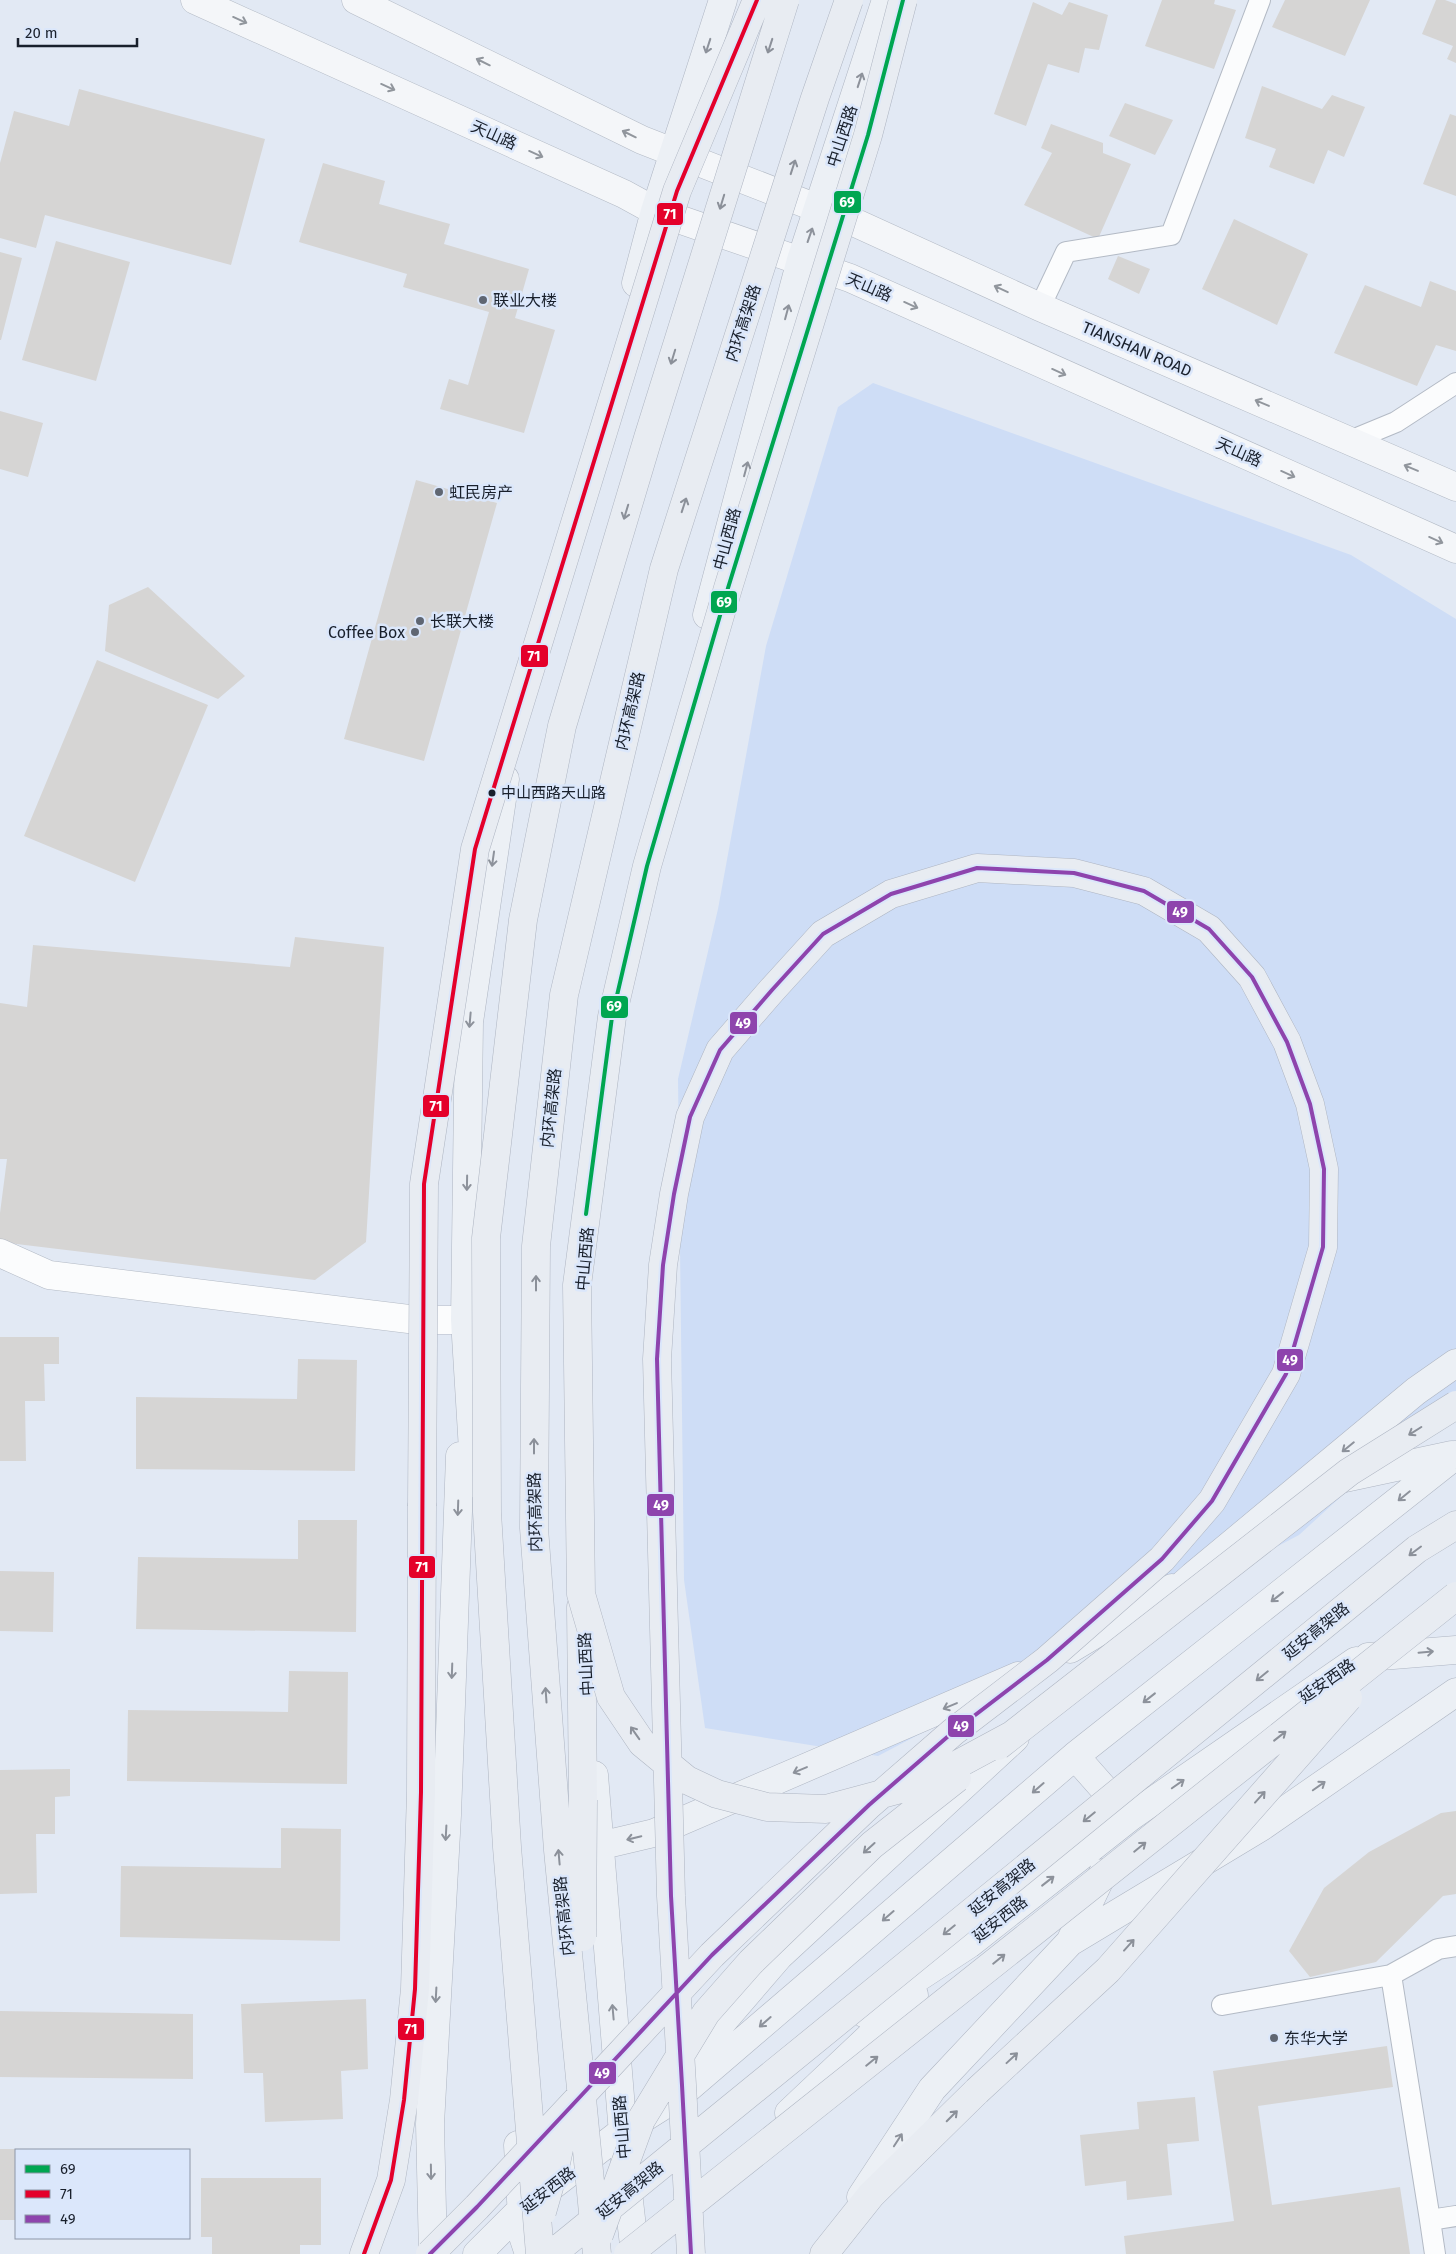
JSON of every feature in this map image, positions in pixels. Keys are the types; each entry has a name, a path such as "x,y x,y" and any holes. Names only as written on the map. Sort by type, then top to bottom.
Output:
{"highway":[{"path":"364,2254 391,2180 404,2100 415,1989 421,1782 424,1184 475,849 676,191 756,0"},
{"path":"540,2254 507,1847 487,1512 486,1238 523,920 562,726 648,438 785,0"},
{"name":"内环高架路","path":"597,2254 558,1850 534,1528 536,1246 562,1004 664,568 815,98 849,0"},
{"path":"529,2254 556,2163 572,2086 584,2003 577,1285 612,1017 647,866 728,588 868,135 903,0"},
{"path":"432,2254 672,1997 679,1990 712,1955 869,1805 953,1732 1047,1660 1162,1558 1212,1501 1286,1374 1323,1247 1324,1169 1310,1104 1287,1042 1252,977 1209,929 1144,891 1074,874 977,868 891,894 823,934 772,990 720,1050 690,1117 674,1194 663,1266 657,1358 671,1896 674,1936 676,1986 677,1996 677,2006 691,2254"},
{"path":"592,2254 641,2120 706,2013 751,1962 872,1845 1349,1472 1456,1405"},
{"name":"延安高架路","path":"551,2254 1417,1549 1456,1525"},
{"path":"581,1594 611,1697 616,1705 642,1743 687,1780 717,1794 767,1807 826,1809 923,1783 1012,1735"},
{"path":"628,2254 1397,1643 1456,1594"},
{"path":"823,2254 871,2196 977,2091 1108,1970 1397,1643"}],"main road":[{"name":"天山路","path":"195,0 624,194 655,211 850,278 1456,549"},
{"path":"356,0 642,140 674,151"},
{"path":"432,2254 430,2124 447,1815 465,1320 470,1022 505,778 655,211 723,0"},
{"name":"中山西路","path":"636,2254 627,2183 585,1659 581,1288 603,1068 645,848 801,260 886,0"},
{"name":"TIANSHAN ROAD","path":"674,151 818,210 858,224 1040,307 1456,487"},
{"path":"465,1320 523,2236 529,2254"},
{"name":"延安西路","path":"623,2131 679,2072 779,1956 1193,1576 1416,1391 1456,1364"},
{"name":"延安西路","path":"477,2254 522,2209 623,2131 680,2095 1075,1756 1456,1454"},
{"name":"延安西路","path":"1298,1488 1456,1454"},
{"path":"599,1846 654,1833 1042,1666 1193,1576"},
{"name":"延安西路","path":"551,2254 684,2131 969,1944 1130,1817 1456,1594"},
{"path":"1361,1658 1456,1650"},
{"path":"823,2254 932,2088 1070,1942 1261,1826 1456,1692"},
{"path":"1070,1942 1130,1817 1075,1756"},
{"path":"636,2254 969,1944"}],"street":[{"path":"0,1253 49,1275 417,1320 465,1320"}],"lane":[{"path":"1040,307 1066,252 1171,235 1260,0"},
{"path":"1350,441 1396,422 1456,383"},
{"path":"1222,2005 1391,1975 1438,1949 1456,1946"},
{"path":"1391,1975 1435,2254"},
{"path":"1430,2220 1456,2216"}],"shaded area":[{"path":"873,383 1351,555 1456,619 1456,1391 1299,1535 878,1756 705,1728 684,1580 678,1079 718,909 766,646 838,407"}],"building":[{"path":"1162,0 1215,0 1214,4 1236,10 1214,69 1145,46"},
{"path":"1285,0 1370,0 1345,56 1272,27"},
{"path":"1436,0 1445,0 1456,4 1456,63 1447,59 1453,46 1422,34"},
{"path":"1033,2 1062,15 1069,2 1108,15 1099,50 1085,48 1079,73 1048,64 1026,126 994,114"},
{"path":"1262,86 1322,109 1332,95 1365,107 1344,157 1328,150 1314,184 1269,167 1276,149 1245,138"},
{"path":"79,89 265,139 231,265 45,215 36,248 0,238 0,163 14,111 69,126"},
{"path":"1125,103 1173,120 1155,155 1109,136"},
{"path":"1450,114 1456,116 1456,196 1423,184"},
{"path":"1051,124 1103,143 1103,153 1131,164 1098,239 1024,205 1052,153 1041,148"},
{"name":"联业大楼","path":"323,163 385,181 379,204 450,224 444,244 529,269 515,318 555,330 524,433 440,409 449,379 468,385 489,312 403,287 407,274 299,242"},
{"path":"1234,219 1308,254 1277,325 1202,289"},
{"path":"56,241 130,262 96,381 22,360"},
{"path":"0,252 22,258 1,340 0,340"},
{"path":"1118,256 1150,269 1139,294 1108,279"},
{"path":"1430,281 1456,291 1456,351 1436,345 1417,386 1334,353 1365,285 1421,307"},
{"path":"0,411 43,423 28,477 0,469"},
{"name":"长联大楼","path":"416,480 497,503 424,761 344,739"},
{"path":"148,587 245,676 218,699 105,651 109,605"},
{"path":"97,660 208,705 135,882 24,836"},
{"path":"295,937 384,947 366,1242 315,1280 0,1242 0,1213 7,1159 0,1159 0,1003 27,1007 33,945 290,967"},
{"path":"0,1337 59,1337 59,1364 44,1364 45,1401 25,1401 26,1461 0,1461"},
{"path":"298,1359 357,1360 355,1471 136,1469 136,1397 297,1399"},
{"path":"298,1520 357,1520 356,1632 136,1629 138,1557 298,1559"},
{"path":"0,1571 54,1572 53,1632 0,1631"},
{"path":"289,1671 348,1672 347,1784 127,1781 128,1710 288,1712"},
{"path":"70,1769 70,1796 55,1797 55,1834 36,1834 37,1893 0,1894 0,1770"},
{"path":"1456,1811 1456,1894 1443,1896 1376,1962 1310,1977 1289,1951 1324,1888 1369,1852 1441,1813"},
{"path":"281,1828 341,1829 340,1941 120,1937 121,1866 281,1868"},
{"path":"366,1999 368,2069 341,2071 343,2119 265,2122 263,2073 244,2073 241,2004"},
{"path":"0,2011 193,2014 193,2079 0,2077"},
{"path":"1387,2046 1393,2087 1258,2106 1272,2205 1400,2187 1410,2254 1126,2254 1124,2236 1234,2221 1213,2071"},
{"path":"1195,2097 1199,2141 1167,2144 1172,2195 1127,2200 1126,2181 1085,2186 1080,2135 1139,2129 1137,2102"},
{"path":"0,2149 15,2149 15,2220 0,2220"},
{"path":"201,2178 321,2178 321,2245 300,2245 300,2254 212,2254 212,2237 201,2237"}],"transit line":[{"name":"71","path":"364,2254 391,2180 404,2100 415,1989 421,1792 424,1184 475,849 677,191 757,0"},
{"name":"69","path":"586,1214 612,1017 647,866 728,588 868,135 903,0"},
{"name":"49","path":"430,2254 477,2207 620,2054 712,1955 869,1805 953,1732 1047,1660 1162,1559 1212,1501 1286,1374 1323,1247 1324,1169 1310,1104 1287,1042 1252,977 1209,929 1144,891 1074,873 977,868 891,894 823,934 772,990 720,1050 690,1117 674,1194 663,1265 657,1359 671,1896 682,2085 691,2254"}],"place":[{"name":"联业大楼","path":"483,300"},
{"name":"虹民房产","path":"439,492"},
{"name":"长联大楼","path":"420,621"},
{"name":"Coffee Box","path":"415,632"},
{"name":"中山西路天山路","path":"492,793"},
{"name":"东华大学","path":"1274,2038"}]}
